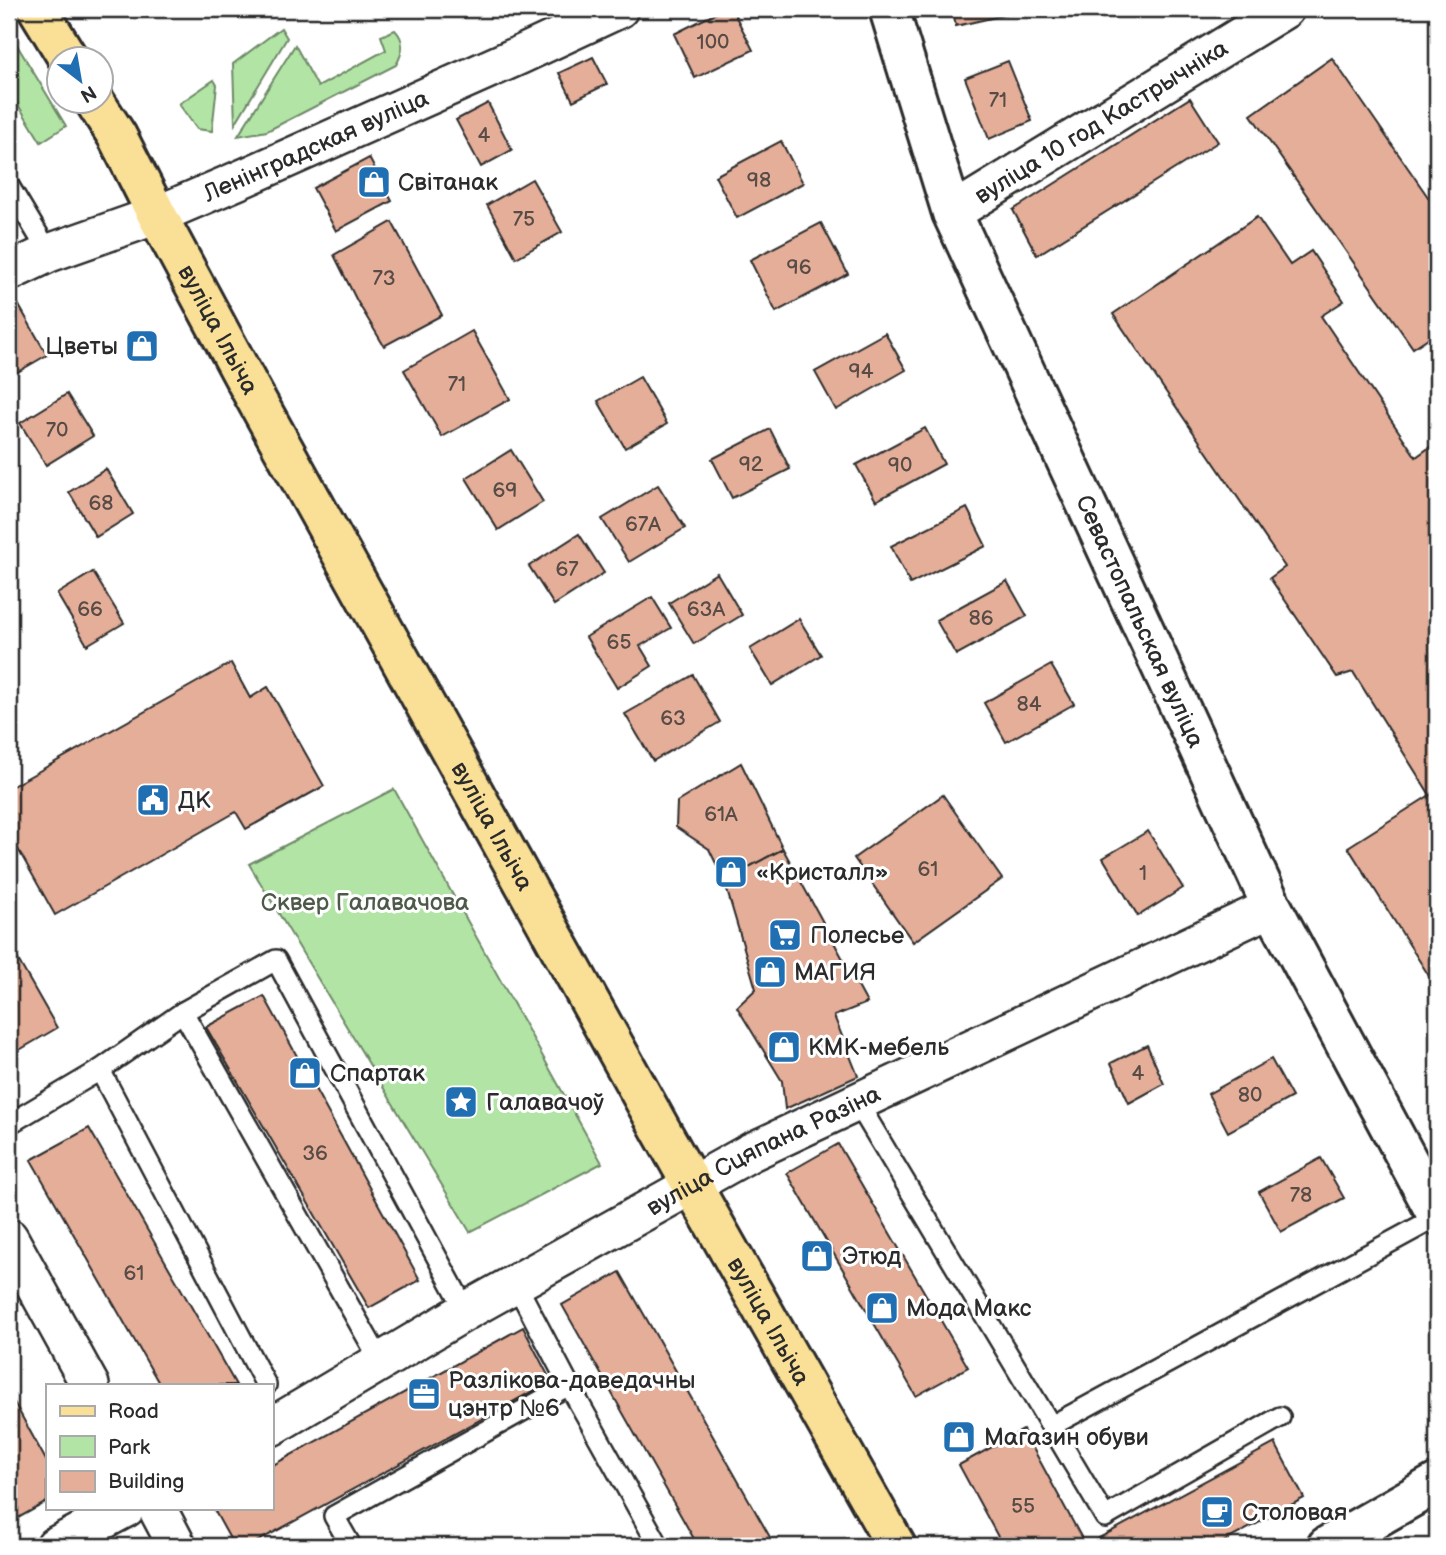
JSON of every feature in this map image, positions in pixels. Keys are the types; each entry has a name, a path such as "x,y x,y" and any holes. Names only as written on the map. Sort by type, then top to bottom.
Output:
{"main road":[{"path":"38,9 60,46"},
{"name":"вуліца Ільіча","path":"104,116 253,394 691,1184 896,1546"}],"street":[{"name":"Ленінградская вуліца","path":"9,272 49,253 157,215 619,9"},
{"name":"Севастопальская вуліца","path":"890,9 952,213 1272,907 1437,1216"},
{"name":"вуліца 10 год Кастрычніка","path":"952,213 1285,9"},
{"name":"вуліца Сцяпана Разіна","path":"278,1418 751,1152 1272,907"},
{"path":"9,1238 89,1384"},
{"path":"1327,1546 1437,1483"},
{"path":"55,1546 122,1510"},
{"path":"158,1510 177,1546"}],"lane":[{"path":"9,186 49,253"},
{"path":"9,1124 100,1070 183,1012 276,960 466,1311"},
{"path":"183,1012 381,1362"},
{"path":"100,1070 265,1384"},
{"path":"857,1102 1105,1517 1280,1417"},
{"path":"1051,1426 1437,1216"},
{"path":"516,1284 659,1546"},
{"path":"351,1546 334,1516 569,1385"}],"green space":[{"path":"281,28 287,38 235,124 233,64"},
{"path":"395,30 401,38 402,47 396,65 267,131 238,136 295,45 318,87 386,50 381,36"},
{"path":"9,32 46,93 46,116 60,116 66,126 41,142 9,90"},
{"path":"214,80 217,85 212,131 197,129 179,104"},
{"name":"Сквер Галавачова","path":"394,789 602,1163 470,1232 249,864"}],"building":[{"path":"724,9 732,9 753,50 695,78 674,34"},
{"path":"952,9 1008,9 1009,14 956,26"},
{"path":"593,57 607,84 573,101 559,73"},
{"path":"1332,58 1437,210 1437,332 1413,348 1251,115"},
{"path":"1008,61 1032,121 989,139 965,78"},
{"path":"1190,98 1218,142 1037,255 1013,210"},
{"path":"488,103 512,150 481,167 456,120"},
{"path":"781,141 803,183 737,218 715,176"},
{"path":"369,158 392,201 336,231 313,188"},
{"path":"532,179 562,232 516,258 487,205"},
{"path":"1257,217 1290,265 1311,251 1344,301 1321,316 1416,457 1437,442 1437,981 1434,984 1348,847 1430,795 1353,672 1337,677 1270,578 1285,567 1113,314"},
{"path":"392,222 442,315 384,346 334,255"},
{"path":"821,223 848,274 776,312 750,260"},
{"path":"17,302 47,355 9,377 9,307"},
{"path":"472,331 510,399 442,437 404,370"},
{"path":"885,333 906,370 836,410 815,372"},
{"path":"640,377 667,424 625,448 598,401"},
{"path":"67,394 93,436 46,465 20,423"},
{"path":"925,428 944,464 876,501 856,465"},
{"path":"770,429 790,469 732,498 712,459"},
{"path":"511,450 543,502 498,530 466,478"},
{"path":"106,469 133,514 96,537 69,492"},
{"path":"658,485 685,528 629,562 602,519"},
{"path":"967,508 986,546 910,584 891,546"},
{"path":"579,534 604,573 554,605 529,566"},
{"path":"93,572 124,623 87,645 57,594"},
{"path":"717,573 742,615 694,644 669,603"},
{"path":"1007,581 1027,616 956,655 936,620"},
{"path":"652,597 671,628 640,646 652,666 617,688 586,637"},
{"path":"799,619 821,655 772,685 750,649"},
{"name":"ДК","path":"231,663 250,698 268,687 324,786 246,829 236,812 55,915 9,833 9,788"},
{"path":"1051,665 1074,704 1006,742 984,703"},
{"path":"693,675 720,722 653,761 625,714"},
{"path":"741,763 783,849 724,880 709,849 676,827 677,802"},
{"path":"943,795 1002,879 913,942 854,858"},
{"path":"1148,831 1183,888 1138,916 1103,858"},
{"name":"Полесье","path":"783,849 867,1003 834,1016 858,1076 785,1109 782,1081 737,1007 756,989 724,880"},
{"path":"17,958 57,1028 9,1056 9,962"},
{"path":"264,996 420,1280 369,1308 206,1027"},
{"path":"1147,1045 1164,1084 1129,1103 1111,1063"},
{"path":"1271,1059 1292,1097 1228,1132 1208,1094"},
{"path":"89,1128 235,1384 159,1384 31,1160"},
{"path":"838,1144 968,1367 916,1396 787,1173"},
{"path":"1321,1158 1344,1198 1281,1232 1259,1192"},
{"path":"620,1272 775,1546 698,1546 562,1305"},
{"path":"523,1327 551,1381 249,1546 234,1546 214,1510 273,1510 273,1465"},
{"path":"9,1393 46,1460 46,1503 9,1523"},
{"path":"1023,1430 1086,1546 1003,1546 959,1465"},
{"path":"1275,1443 1304,1498 1216,1546 1086,1545"}],"place":[{"name":"Світанак","path":"374,182"},
{"name":"Цветы","path":"142,346"},
{"name":"ДК","path":"153,800"},
{"name":"«Кристалл»","path":"731,872"},
{"name":"Полесье","path":"785,935"},
{"name":"МАГИЯ","path":"770,972"},
{"name":"КМК-мебель","path":"784,1047"},
{"name":"Спартак","path":"305,1073"},
{"name":"Галавачоў","path":"461,1102"},
{"name":"Этюд","path":"817,1256"},
{"name":"Мода Макс","path":"882,1308"},
{"name":"Разлікова-даведачны цэнтр №6","path":"424,1394"},
{"name":"Магазин обуви","path":"959,1437"},
{"name":"Столовая","path":"1217,1512"}]}
